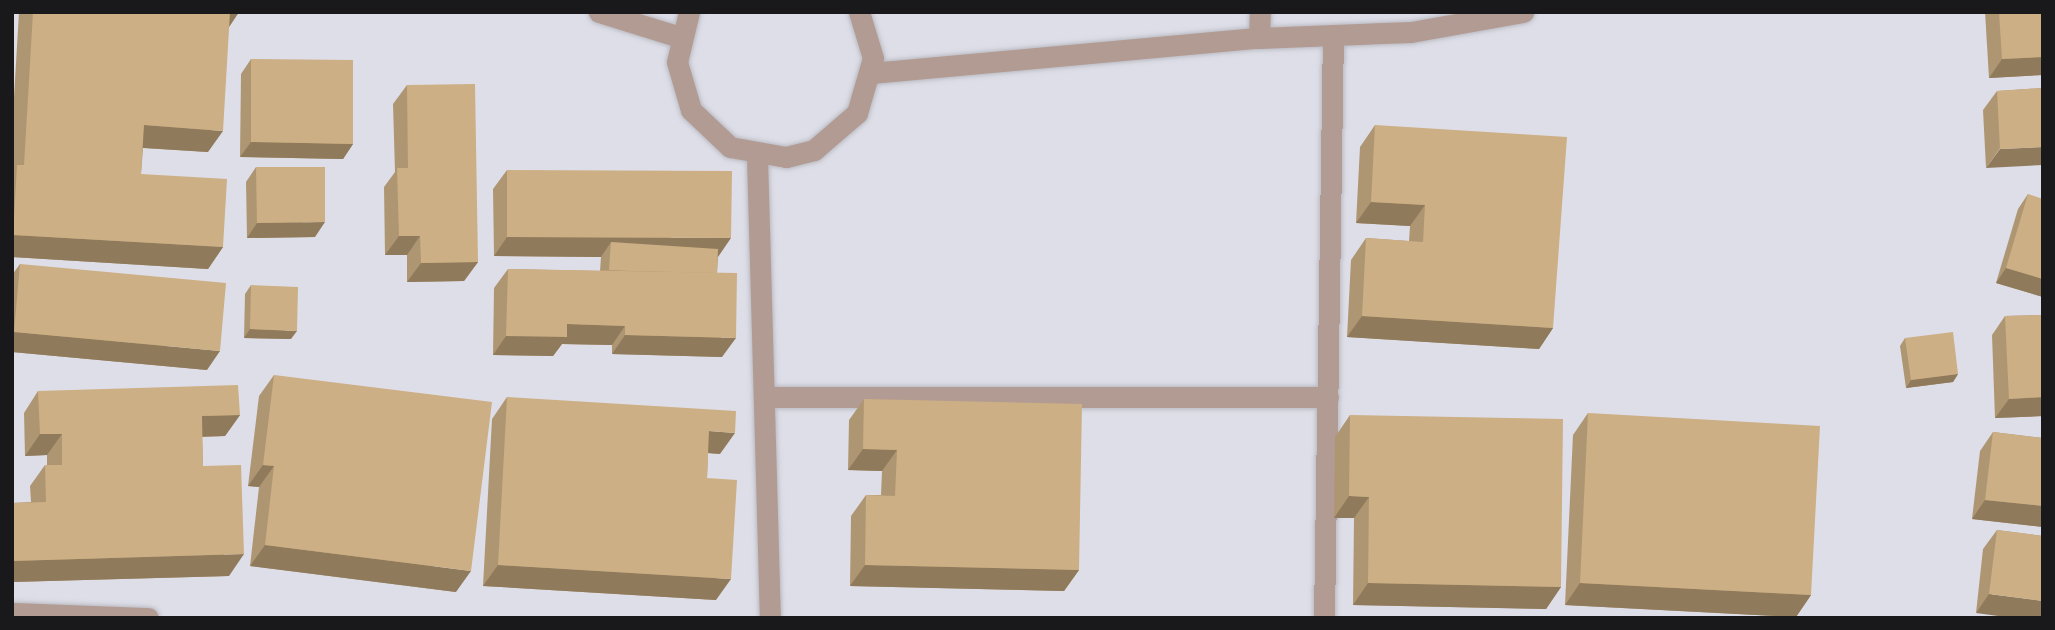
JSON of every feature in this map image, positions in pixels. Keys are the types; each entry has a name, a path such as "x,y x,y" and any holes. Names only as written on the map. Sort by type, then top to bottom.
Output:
{"street":[{"path":"599,12 680,37"},
{"path":"689,12 680,37 680,87 691,110 706,130 757,156 814,150 838,135 857,113 871,73 867,30 859,12"},
{"path":"1259,38 1260,12"},
{"path":"871,73 1259,38 1411,33 1523,12"},
{"path":"1324,618 1333,35"},
{"path":"757,156 770,618"},
{"path":"764,397 1328,397"},
{"path":"12,613 148,618"}],"building":[{"path":"33,12 230,12 223,131 144,125 141,174 227,179 223,247 13,235 17,165 24,165"},
{"path":"1999,12 2043,12 2043,57 2002,59"},
{"path":"251,59 353,60 353,144 251,142"},
{"path":"475,84 478,262 421,263 420,236 399,236 397,168 408,168 407,85"},
{"path":"2043,88 2043,147 2000,149 1997,91"},
{"path":"1375,125 1567,137 1553,328 1362,316 1366,238 1423,242 1425,205 1371,202"},
{"path":"256,167 325,167 325,222 257,223"},
{"path":"507,170 732,171 731,238 507,237"},
{"path":"2028,194 2043,199 2043,279 2006,268"},
{"path":"611,242 718,249 717,273 609,270"},
{"path":"20,264 226,283 220,351 14,332"},
{"path":"508,269 737,273 736,338 625,335 625,326 567,324 567,337 506,336"},
{"path":"251,285 298,287 297,331 250,329"},
{"path":"2043,315 2043,397 2009,399 2005,316"},
{"path":"1953,332 1958,374 1911,380 1905,338"},
{"path":"274,375 492,402 471,571 265,545 274,466 263,465"},
{"path":"238,385 240,415 202,416 203,466 241,465 244,554 12,561 12,503 46,502 45,465 62,465 62,434 40,434 38,391"},
{"path":"507,397 736,411 735,433 709,431 707,478 737,480 731,579 498,565"},
{"path":"864,399 1082,404 1079,570 865,565 866,495 895,496 897,450 863,449"},
{"path":"1588,413 1820,426 1811,595 1580,583"},
{"path":"1350,415 1563,419 1561,587 1368,583 1369,497 1349,496"},
{"path":"1993,432 2043,438 2043,506 1985,500"},
{"path":"1997,530 2043,536 2043,601 1989,594"}]}
